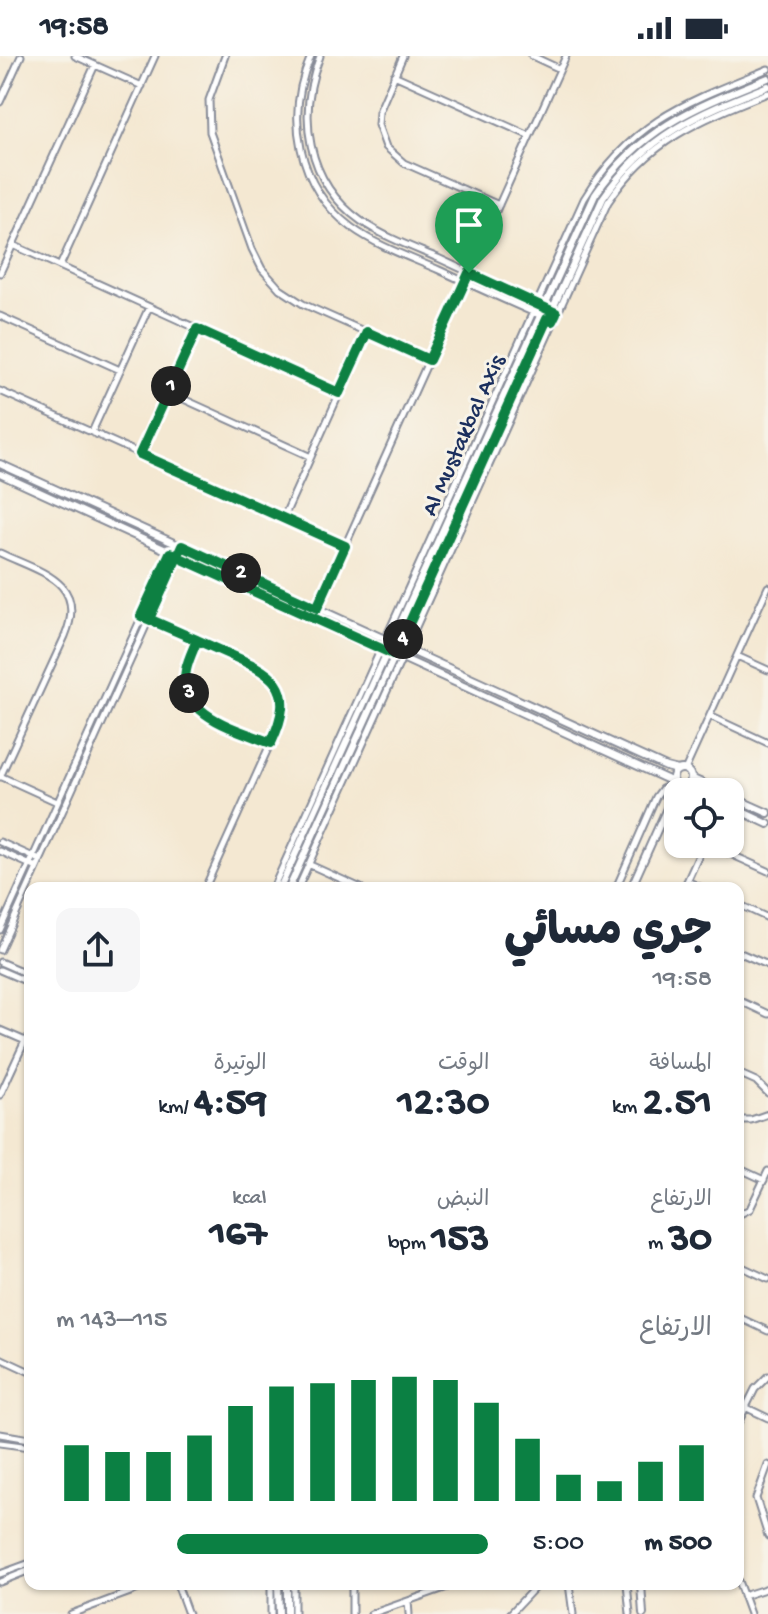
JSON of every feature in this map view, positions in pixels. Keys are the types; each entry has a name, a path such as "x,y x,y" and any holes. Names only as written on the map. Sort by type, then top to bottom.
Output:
{"street":[{"path":"0,102 21,56"},
{"path":"75,56 142,86"},
{"path":"60,267 155,56"},
{"path":"225,56 209,100 210,132 257,259 274,282 295,300 429,360"},
{"path":"311,56 299,90 297,129 306,168 336,214 364,236 550,320"},
{"path":"320,56 308,97 307,125 312,153 330,190 349,211 371,227 554,311 599,218 630,171 658,146 689,126 768,93"},
{"path":"403,56 379,112 378,125 386,147 404,163 499,205"},
{"path":"532,56 560,69"},
{"path":"317,608 566,56"},
{"path":"0,273 95,65"},
{"path":"540,305 584,199 621,149 671,110 768,69"},
{"path":"394,75 530,136"},
{"name":"Al Mustakbal Axis","path":"292,882 391,653 389,640 540,305 587,209 626,155 652,133 680,115 768,78"},
{"name":"Al Mustakbal Axis","path":"283,882 391,653 403,647 554,311 594,213 613,183 636,156 664,134 687,120 768,86"},
{"path":"13,245 339,393"},
{"path":"92,432 149,307"},
{"path":"0,316 120,370"},
{"path":"140,454 197,329"},
{"path":"283,519 367,332"},
{"path":"0,391 345,546"},
{"path":"168,392 311,457"},
{"path":"0,464 608,741 666,767 682,770 691,778"},
{"path":"0,474 664,778"},
{"path":"0,930 175,543"},
{"path":"31,882 182,546"},
{"path":"0,553 57,580 68,594 72,612 65,636 0,776 65,806"},
{"path":"674,778 673,775 682,770 710,716 768,587"},
{"path":"141,616 259,667 275,682 282,698 282,715 271,743 208,882"},
{"path":"197,640 185,673 193,701 213,718 271,743"},
{"path":"300,882 391,653"},
{"path":"276,882 391,653"},
{"path":"737,656 768,670"},
{"path":"710,716 768,743"},
{"path":"605,749 608,741"},
{"path":"619,882 656,797 664,788"},
{"path":"744,802 768,813"},
{"path":"744,813 768,824"},
{"path":"634,882 664,815"},
{"path":"0,842 40,860"},
{"path":"0,851 37,868"},
{"path":"687,882 699,858"},
{"path":"738,858 768,871"},
{"path":"308,864 348,882"},
{"path":"0,950 24,897"},
{"path":"744,907 768,918"},
{"path":"744,955 768,965"},
{"path":"0,962 24,972"},
{"path":"0,970 24,980"},
{"path":"744,1003 768,1014"},
{"path":"0,1030 24,1040"},
{"path":"0,1095 24,1050"},
{"path":"744,1076 756,1081 768,1093"},
{"path":"744,1120 768,1114"},
{"path":"744,1171 764,1180"},
{"path":"744,1212 750,1209 768,1171"},
{"path":"744,1268 768,1279"},
{"path":"744,1320 768,1331"},
{"path":"0,1358 24,1370"},
{"path":"768,1376 755,1389 745,1407 768,1418"},
{"path":"0,1434 24,1438"},
{"path":"0,1443 24,1446"},
{"path":"768,1465 756,1498 768,1536"},
{"path":"0,1574 24,1565"},
{"path":"0,1582 24,1572"},
{"path":"743,1596 768,1588"},
{"path":"71,1614 136,1590"},
{"path":"179,1590 188,1614"},
{"path":"271,1590 271,1614"},
{"path":"278,1590 279,1614"},
{"path":"287,1590 287,1614"},
{"path":"294,1590 294,1614"},
{"path":"352,1590 352,1614"},
{"path":"371,1614 439,1590"},
{"path":"510,1614 532,1590"},
{"path":"570,1590 573,1614"},
{"path":"628,1590 630,1614"},
{"path":"641,1590 643,1614"},
{"path":"741,1590 750,1614"},
{"path":"408,1601 409,1614"}],"route":[{"path":"469,273 429,360 367,332 339,393 197,329 140,454 345,546 317,608 182,546 178,557 149,619 259,667 264,670 278,687 283,704 271,743 207,715 197,707 186,685 186,667 197,640 141,616 170,553 178,557 395,655 547,319 552,321 556,313 469,273"}]}
